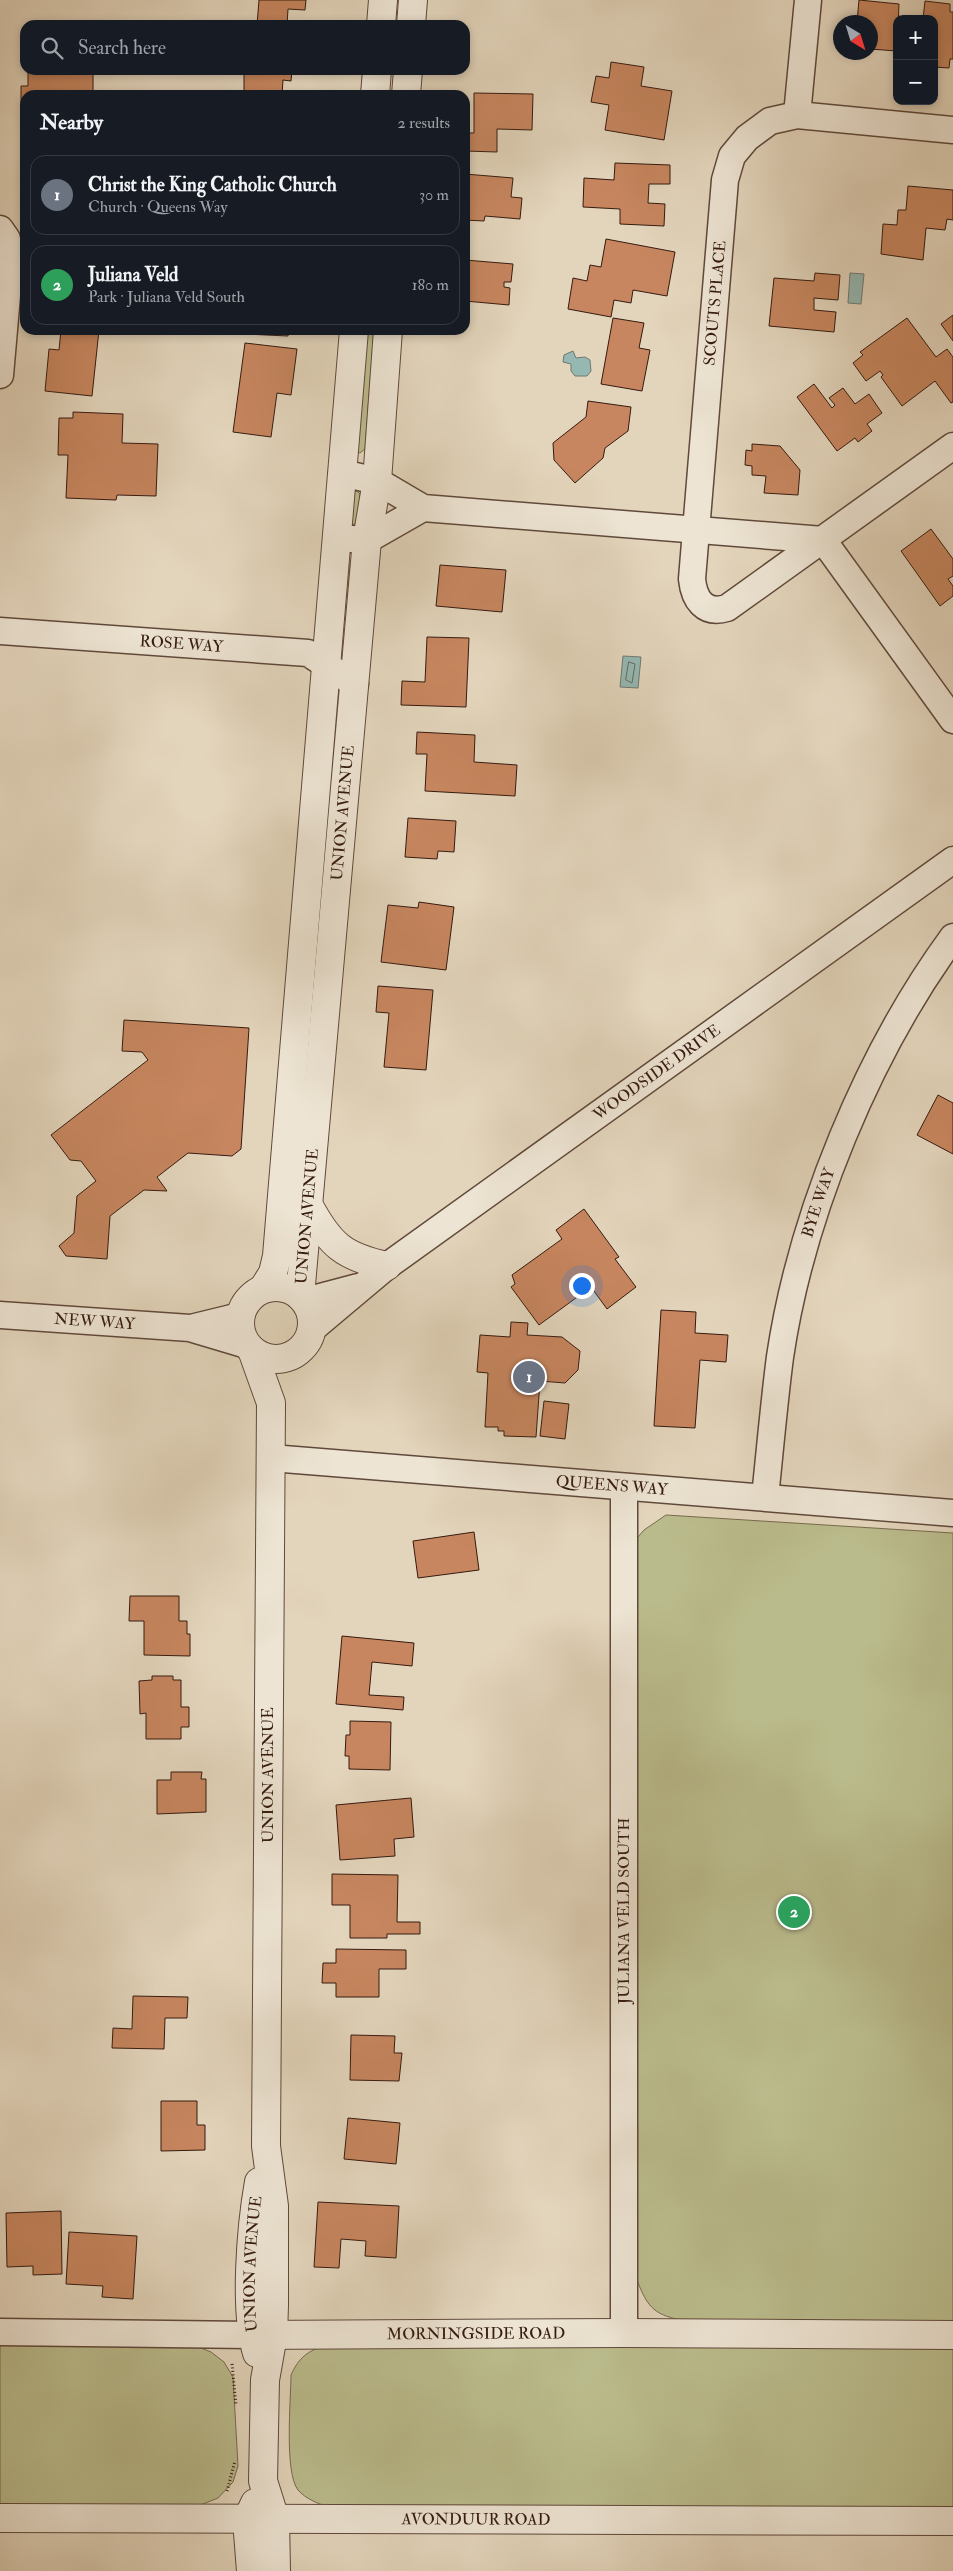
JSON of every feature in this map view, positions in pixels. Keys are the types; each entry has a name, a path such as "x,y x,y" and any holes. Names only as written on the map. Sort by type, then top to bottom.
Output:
{"street":[{"path":"382,20 384,0"},
{"path":"411,20 413,0"},
{"path":"797,115 808,0"},
{"path":"375,90 377,75"},
{"path":"406,90 408,75"},
{"name":"SCOUTS PLACE","path":"953,130 797,115 770,121 747,138 732,156 725,180 692,579 694,593 702,606 711,610 726,608 953,446"},
{"path":"0,230 7,239 10,261 0,375"},
{"name":"UNION AVENUE","path":"263,1289 275,1266 282,1201 354,335"},
{"name":"UNION AVENUE","path":"302,1298 367,540 377,481 388,335"},
{"path":"342,472 377,481 423,508 697,532 823,540 953,720"},
{"path":"337,538 367,540 423,508"},
{"name":"ROSE WAY","path":"0,631 308,653 355,684"},
{"name":"WOODSIDE DRIVE","path":"312,1329 387,1266 953,860"},
{"name":"BYE WAY","path":"765,1496 780,1356 794,1292 819,1200 841,1142 888,1040 915,992 953,937"},
{"path":"282,1201 309,1206 323,1231 340,1249 367,1262 387,1266"},
{"name":"WOODSIDE DRIVE","path":"302,1298 361,1286"},
{"path":"280,1287 302,1298 312,1316 312,1329 303,1347 292,1356 271,1359 250,1348 240,1327 240,1316 248,1300 263,1289 280,1287"},
{"name":"NEW WAY","path":"0,1315 190,1328 250,1348"},
{"name":"NEW WAY","path":"190,1328 240,1316"},
{"name":"UNION AVENUE","path":"250,1348 271,1403 266,2146 274,2206 262,2335 265,2380 263,2486 275,2518 276,2571"},
{"name":"UNION AVENUE","path":"271,1403 292,1356"},
{"name":"QUEENS WAY","path":"271,1458 624,1488 765,1496 953,1514"},
{"name":"JULIANA VELD SOUTH","path":"624,1488 624,2333"},
{"name":"MORNINGSIDE ROAD","path":"0,2332 262,2335 624,2333 953,2335"},
{"name":"UNION AVENUE","path":"247,2520 263,2486"},
{"name":"AVONDUUR ROAD","path":"0,2518 953,2521"},
{"path":"247,2520 251,2571"}],"path":[{"path":"232,2363 236,2407"},
{"path":"227,2492 235,2468 235,2459"}],"green space":[{"path":"365,335 374,335 365,449 360,453 355,451"},
{"path":"357,491 360,494 358,521 352,526 353,492"},
{"path":"350,565 344,656 339,655 346,566"},
{"path":"666,1515 953,1533 953,2321 685,2321 666,2316 654,2309 645,2298 637,2280 632,1544 644,1530"},
{"path":"0,2343 191,2344 211,2352 224,2362 233,2377 238,2466 233,2482 218,2498 198,2506 0,2507"},
{"path":"326,2345 953,2347 953,2510 328,2507 308,2498 298,2490 291,2468 289,2435 291,2375 301,2359 314,2350"}],"water":[{"path":"850,273 864,274 861,304 848,303"},
{"path":"573,351 576,358 585,357 590,360 591,371 587,376 575,376 571,371 571,364 563,362 564,355"},
{"path":"623,656 641,657 638,688 620,687"}],"building":[{"path":"259,0 306,0 305,10 288,9 287,20 257,20"},
{"path":"859,0 899,4 899,15 893,15 893,51 878,50 878,15 858,15"},
{"path":"925,1 950,4 950,12 953,12 953,59 950,59 949,68 938,67 938,15 923,15"},
{"path":"611,62 644,67 641,86 672,91 664,140 605,130 609,105 591,102 596,76 609,78"},
{"path":"28,75 93,75 93,90 21,90 21,86 28,86"},
{"path":"244,75 292,75 291,81 283,80 282,90 244,90"},
{"path":"474,93 533,94 532,130 497,129 497,152 470,151 470,133 474,133"},
{"path":"615,163 670,165 670,184 649,184 648,203 665,204 664,226 620,224 620,209 583,207 584,178 614,180"},
{"path":"470,174 513,178 511,197 522,198 520,219 485,216 484,221 470,220"},
{"path":"908,186 953,190 953,220 947,219 945,230 926,228 923,260 881,254 883,224 897,225 898,210 906,210"},
{"path":"606,239 675,252 667,296 633,290 631,303 614,300 611,317 568,309 573,278 587,281 590,265 601,267"},
{"path":"470,260 513,264 511,282 504,282 504,287 510,288 509,305 470,301"},
{"path":"815,273 840,275 838,300 814,298 814,310 836,312 834,332 769,326 774,278 814,281"},
{"path":"953,315 953,341 941,324"},
{"path":"613,318 644,323 639,348 650,350 642,391 601,384"},
{"path":"907,318 936,357 947,349 953,357 953,402 951,403 935,381 902,406 881,377 883,375 880,371 866,381 853,363 863,355 860,352"},
{"path":"60,335 98,335 92,396 45,391 49,349 59,350"},
{"path":"245,343 297,349 291,395 277,393 271,437 233,432"},
{"path":"814,384 832,408 835,405 829,398 843,388 855,404 869,394 882,413 867,424 872,431 858,442 855,438 837,451 797,397"},
{"path":"588,401 631,407 628,431 605,448 603,458 575,483 554,460 553,443 586,417"},
{"path":"73,412 123,414 122,443 158,444 156,496 117,495 116,500 66,498 68,455 58,455 59,418 73,418"},
{"path":"752,444 780,446 800,470 798,495 764,493 766,476 752,475 752,466 745,465 746,450 752,451"},
{"path":"931,529 953,559 953,576 948,579 953,586 953,596 940,606 901,551"},
{"path":"440,565 506,570 502,612 436,606"},
{"path":"427,637 469,638 466,707 401,705 402,681 425,682"},
{"path":"417,732 475,735 474,762 517,765 515,796 425,791 427,754 416,754"},
{"path":"408,818 456,821 454,852 438,851 437,859 405,857"},
{"path":"419,902 454,907 446,970 381,962 388,905 418,908"},
{"path":"378,986 433,990 426,1070 384,1067 389,1013 376,1012"},
{"path":"124,1020 249,1028 241,1149 232,1156 188,1153 157,1177 167,1191 144,1190 110,1216 107,1259 66,1256 59,1246 74,1233 77,1196 96,1181 81,1161 70,1160 51,1135 148,1060 142,1052 122,1051"},
{"path":"938,1095 953,1103 953,1154 917,1135"},
{"path":"584,1209 619,1257 615,1259 636,1287 607,1309 591,1287 539,1325 511,1287 515,1284 512,1275 562,1239 556,1230"},
{"path":"661,1310 696,1312 695,1333 728,1335 726,1362 700,1360 695,1428 654,1426"},
{"path":"511,1322 528,1323 527,1335 562,1337 580,1351 578,1370 565,1383 540,1381 536,1437 504,1436 504,1431 498,1431 498,1427 485,1427 488,1373 477,1372 480,1335 510,1337"},
{"path":"544,1401 569,1404 565,1439 540,1436"},
{"path":"474,1532 479,1570 418,1578 413,1541"},
{"path":"130,1596 179,1596 179,1621 187,1621 187,1634 190,1634 190,1656 144,1655 144,1621 129,1621"},
{"path":"342,1636 414,1643 412,1666 372,1662 369,1695 404,1697 403,1710 336,1704"},
{"path":"152,1676 173,1676 173,1680 181,1680 181,1707 189,1707 189,1727 181,1727 181,1739 146,1739 146,1713 140,1714 139,1681 152,1680"},
{"path":"350,1721 391,1722 390,1770 349,1769 349,1756 345,1756 346,1735 350,1735"},
{"path":"171,1772 202,1772 201,1779 206,1779 206,1812 157,1814 157,1780 171,1780"},
{"path":"411,1798 414,1837 394,1839 395,1856 340,1860 336,1805"},
{"path":"332,1874 398,1875 397,1922 420,1922 420,1934 387,1934 387,1938 350,1938 350,1905 332,1905"},
{"path":"336,1949 406,1950 406,1969 379,1969 379,1997 336,1997 336,1983 322,1983 323,1963 336,1963"},
{"path":"133,1996 188,1997 187,2018 165,2018 164,2049 112,2048 113,2028 132,2029"},
{"path":"351,2035 395,2036 394,2053 402,2053 399,2081 350,2080"},
{"path":"161,2101 197,2101 197,2125 205,2125 205,2150 161,2151"},
{"path":"348,2118 400,2123 396,2164 344,2159"},
{"path":"318,2202 399,2206 396,2258 365,2256 366,2241 341,2239 339,2268 314,2267"},
{"path":"61,2211 62,2274 33,2275 33,2266 7,2267 6,2213"},
{"path":"69,2232 137,2236 133,2299 102,2297 103,2286 66,2284"}],"place":[{"name":"Christ the King Catholic Church","path":"529,1377"},
{"name":"Juliana Veld","path":"794,1912"}]}
